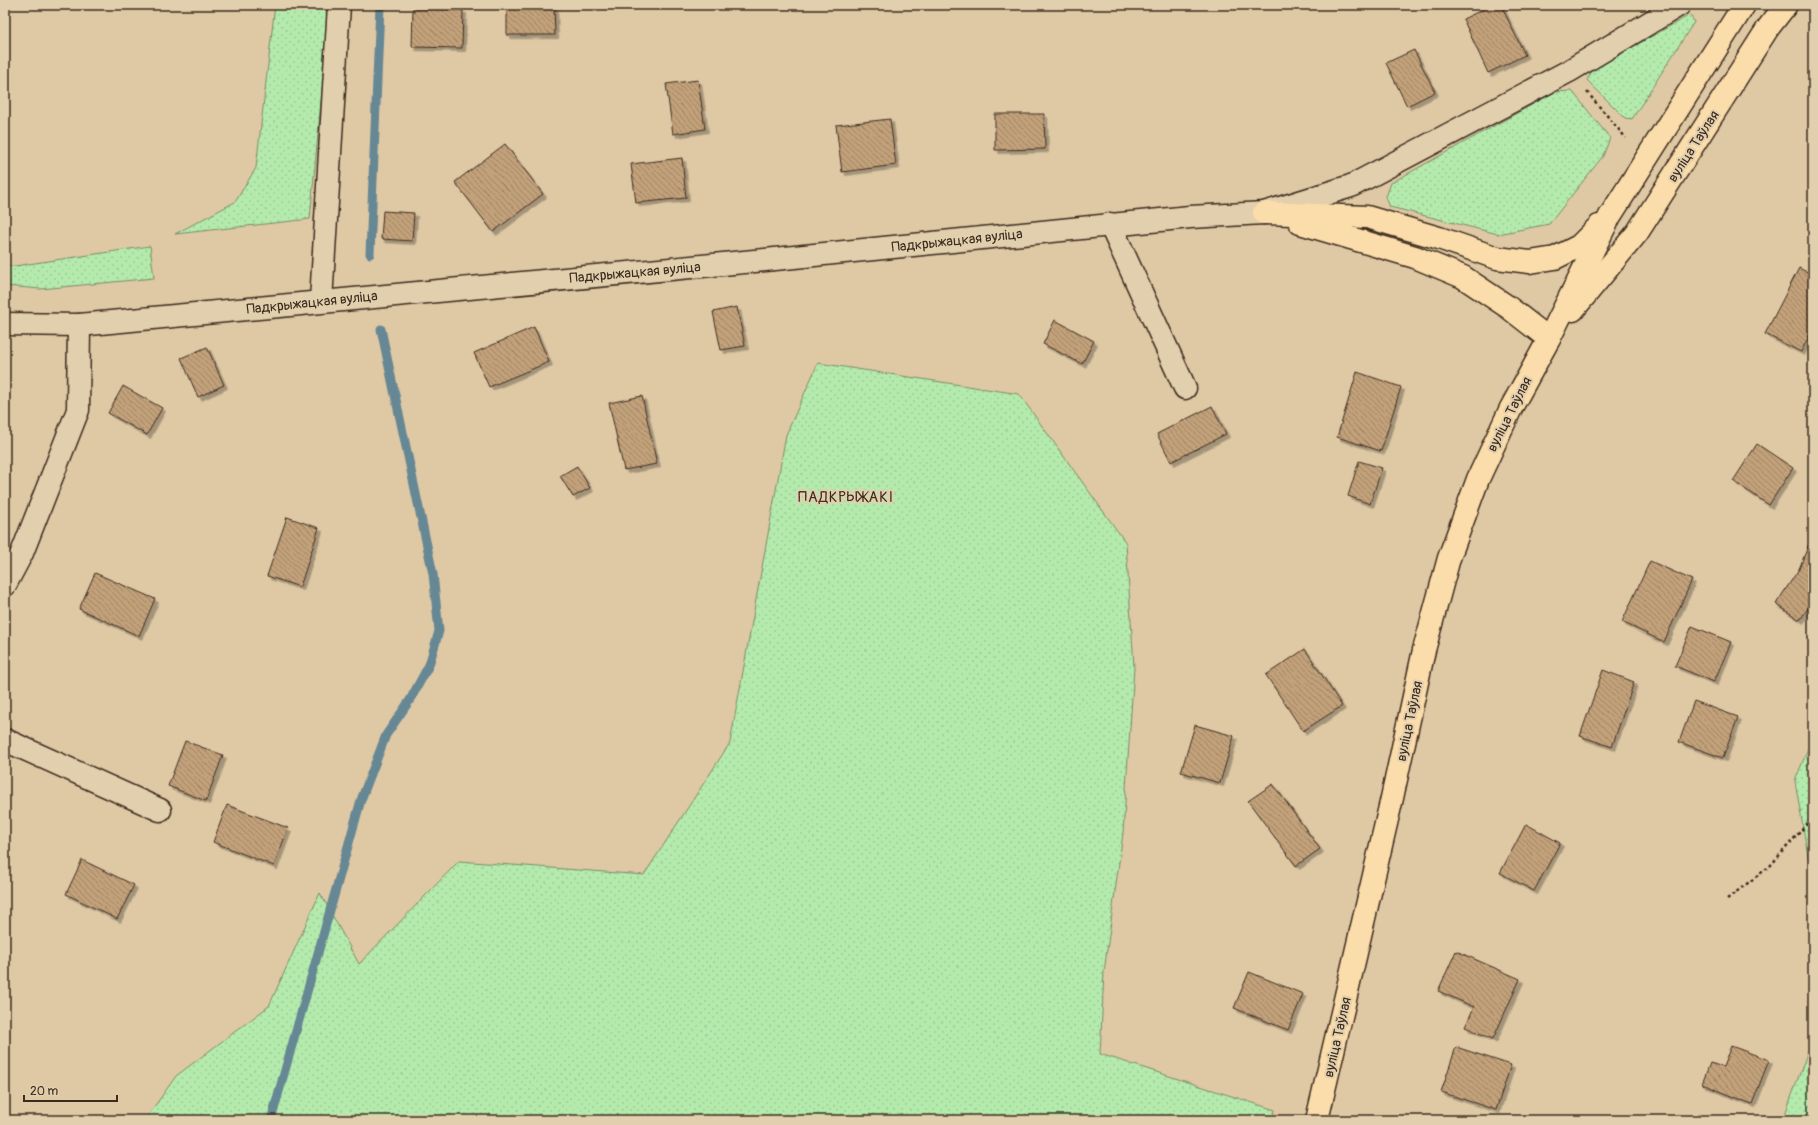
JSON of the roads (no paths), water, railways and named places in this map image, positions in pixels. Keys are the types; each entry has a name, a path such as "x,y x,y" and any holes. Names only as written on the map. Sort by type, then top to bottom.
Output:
{"main road":[{"name":"вуліца Таўлая","path":"1317,1120 1354,966 1424,650 1449,558 1478,479 1511,408 1549,339 1610,216 1744,5"},
{"name":"вуліца Таўлая","path":"1549,339 1637,233 1768,28 1786,5"},
{"path":"1264,213 1367,217 1439,238 1498,258 1530,262 1555,258 1579,246 1610,216"},
{"path":"1264,213 1415,257 1463,277 1549,339"}],"street":[{"path":"321,301 339,5"},
{"name":"Падкрыжацкая вуліца","path":"5,324 79,325 765,260 1110,224 1190,217 1264,213 1351,186 1569,71 1679,5"},
{"path":"1110,224 1185,388"},
{"path":"5,584 22,553 78,410 79,325"},
{"path":"5,740 160,810"}],"waterway":[{"path":"370,254 380,5"},
{"path":"271,1120 361,800 386,735 410,700 429,665 439,631 433,574 381,329"}],"district":[{"name":"ПАДКРЫЖАКІ","path":"846,497"}]}
